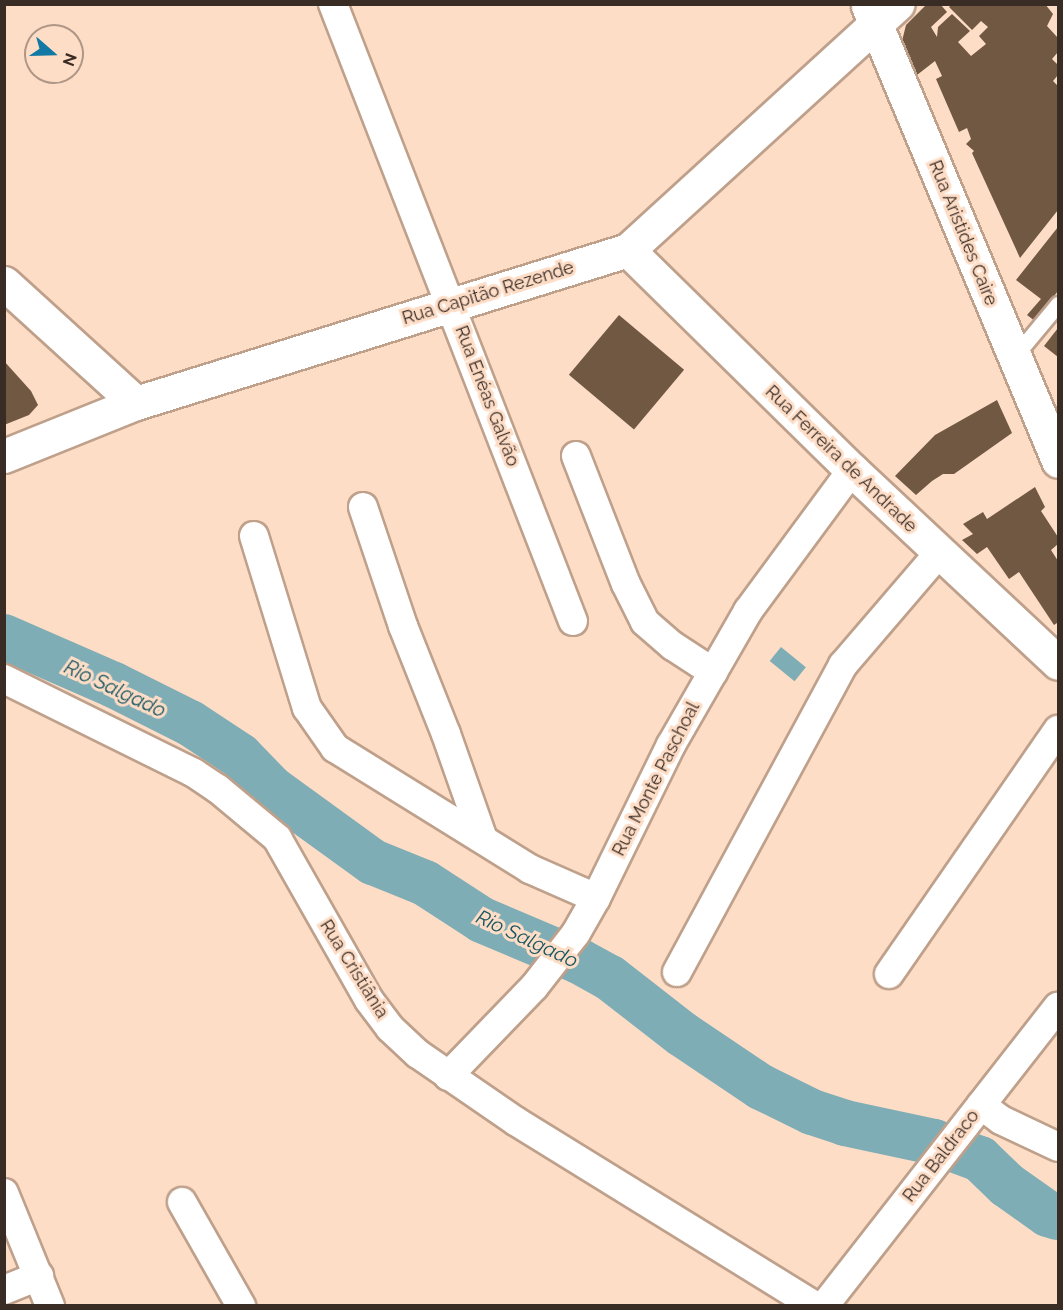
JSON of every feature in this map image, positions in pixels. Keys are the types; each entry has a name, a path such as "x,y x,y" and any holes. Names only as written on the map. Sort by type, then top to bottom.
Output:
{"street":[{"name":"Rua Enéas Galvão","path":"333,4 573,621"},
{"name":"Rua Capitão Rezende","path":"4,456 136,403 628,250 880,11"},
{"name":"Rua Aristides Caire","path":"880,11 1014,357 1059,461"},
{"name":"Rua Ferreira de Andrade","path":"628,250 852,470 1059,663"},
{"path":"4,283 136,403"},
{"path":"576,456 626,584 645,622 674,646 713,672"},
{"name":"Rua Monte Paschoal","path":"448,1076 534,987 576,933 597,898 671,745 748,612 852,470"},
{"path":"363,507 403,626 446,734 483,839"},
{"path":"254,536 307,708 324,735 345,756 428,803 530,869 597,898"},
{"path":"677,972 843,665 939,553"},
{"name":"Rua Cristiânia","path":"4,679 194,773 218,789 277,838 369,1000 397,1034 418,1054 527,1128 815,1305"},
{"path":"889,974 1059,730"},
{"name":"Rua Baldraco","path":"824,1305 1059,1006"},
{"path":"977,1109 1059,1147"},
{"path":"4,1193 50,1305"},
{"path":"182,1202 241,1305"},
{"path":"4,1290 39,1276"}],"lane":[{"path":"1014,357 1059,304"}],"green space":[{"path":"974,1152 1005,1171 1005,1175 1015,1179 1020,1187 1036,1194 1034,1200 1058,1213 1058,1230 1051,1229 1053,1225 1038,1217 994,1180 990,1183 964,1164"}],"water":[{"path":"781,647 806,667 795,681 770,661"}],"building":[{"path":"927,4 940,4 947,12 931,27 937,37 938,27 952,14 970,31 958,42 971,56 986,44 979,36 988,27 981,21 972,30 949,7 952,4 1045,4 1053,14 1047,26 1058,38 1058,52 1052,59 1058,65 1058,75 1053,81 1058,86 1058,210 1020,258 972,153 974,151 966,144 971,139 967,128 959,132 936,79 942,76 935,61 917,75 902,41 906,25"},
{"path":"1058,227 1058,291 1035,321 1027,315 1041,299 1016,280"},
{"path":"619,315 684,370 634,429 569,375"},
{"path":"1058,328 1058,357 1044,346"},
{"path":"4,361 31,391 38,405 29,415 4,425"},
{"path":"997,400 1012,433 954,474 943,474 932,481 916,495 895,476 935,435"},
{"path":"1035,487 1045,507 1041,511 1058,537 1058,544 1051,550 1058,561 1058,626 1057,623 1054,625 1019,572 1009,579 987,547 977,554 962,540 973,534 963,524 983,512 987,519"}],"waterway":[{"name":"Rio Salgado","path":"4,637 114,685 190,723 240,756 272,789 373,862 425,883 482,920 579,961 610,978 682,1034 761,1087 812,1112 845,1123 934,1142 980,1159 1007,1185 1048,1214 1058,1217"}]}
